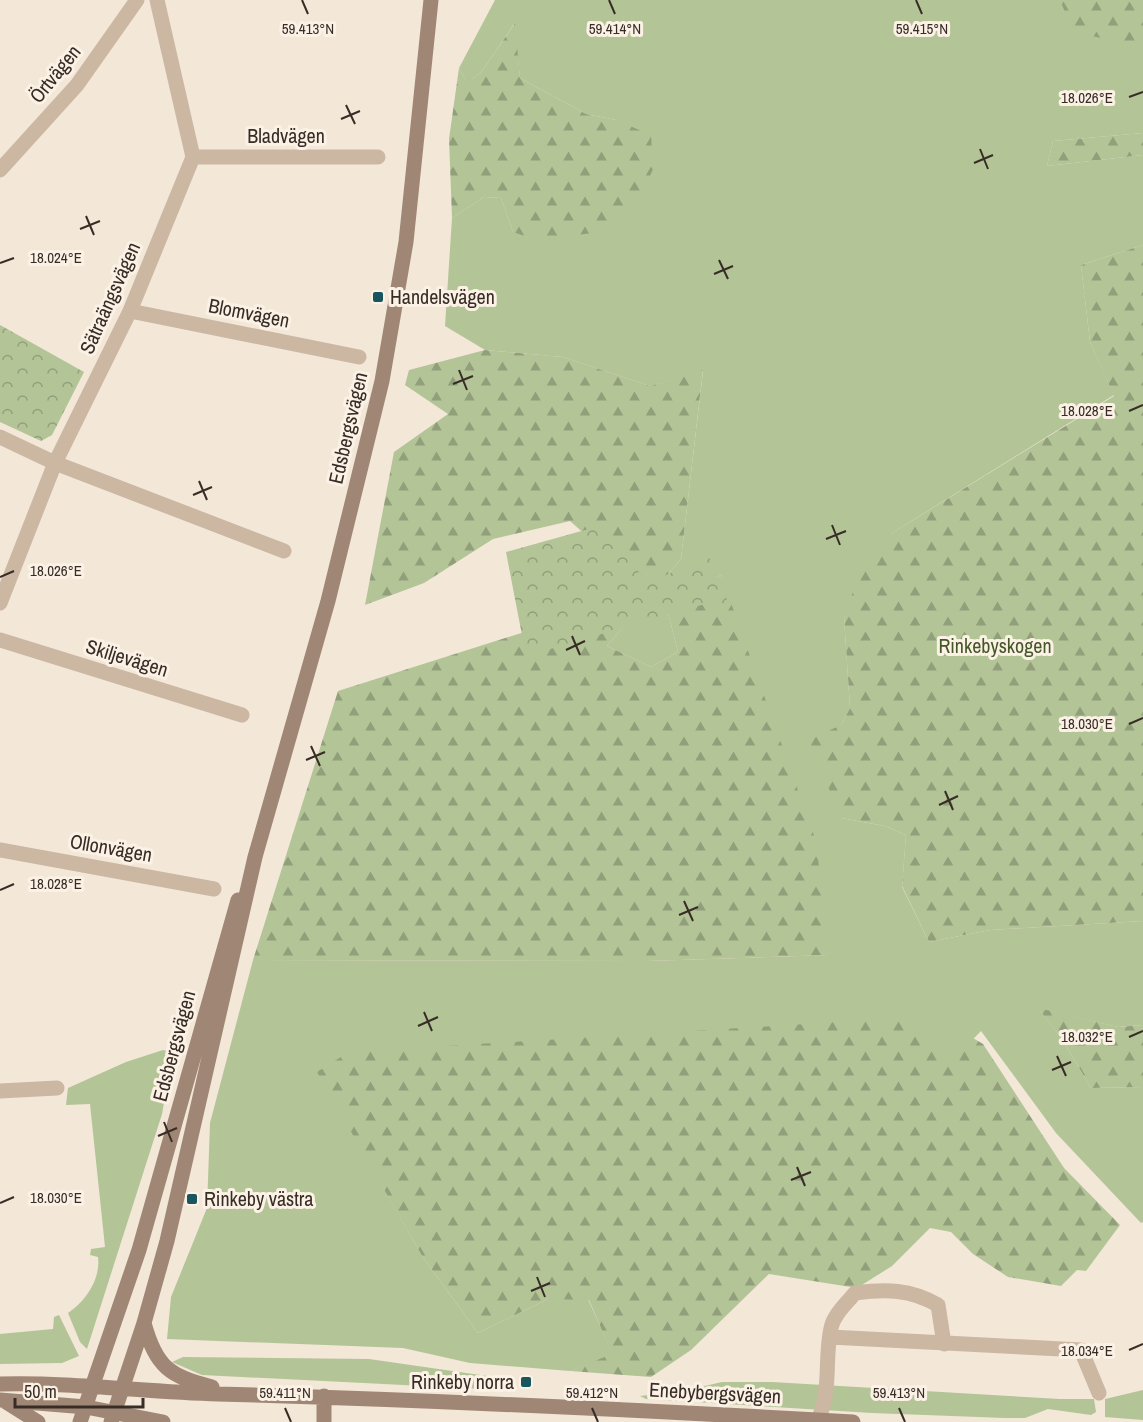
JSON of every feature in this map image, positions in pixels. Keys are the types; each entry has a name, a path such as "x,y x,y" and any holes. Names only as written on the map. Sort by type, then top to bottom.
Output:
{"main road":[{"name":"Edsbergsvägen","path":"113,1417 144,1323 184,1172 255,857 328,601 382,381 406,242 431,0"},
{"name":"Edsbergsvägen","path":"80,1422 139,1250 231,920 255,857"},
{"path":"144,1323 150,1347 158,1360 170,1371 185,1380 240,1395"},
{"name":"Enebybergsvägen","path":"0,1384 93,1386 122,1390 240,1395 324,1396 690,1418 853,1422"},
{"path":"324,1396 324,1422"},
{"path":"2,1400 86,1407 113,1417 163,1422"},
{"path":"2,1400 38,1422"}],"street":[{"name":"Örtvägen","path":"0,170 77,85 137,0"},
{"path":"157,0 193,157"},
{"name":"Bladvägen","path":"193,157 378,157"},
{"name":"Sätraängsvägen","path":"0,603 55,463 130,311 193,157"},
{"name":"Blomvägen","path":"130,311 359,357"},
{"path":"0,437 55,463 284,551"},
{"name":"Skiljevägen","path":"0,640 242,715"},
{"name":"Ollonvägen","path":"0,850 214,889"},
{"path":"0,1091 57,1088"},
{"path":"818,1420 826,1401 831,1326 855,1293 886,1288 919,1294 938,1305 944,1344"},
{"path":"830,1337 1081,1350 1099,1394"}],"green space":[{"path":"495,0 1143,0 1143,133 1053,141 1047,166 1143,155 1143,245 1081,265 1090,342 1114,395 892,533 844,617 850,708 841,725 841,818 885,826 906,835 902,887 929,942 990,930 1143,921 1143,1025 1118,1027 1039,1009 1062,1039 1091,1088 1143,1087 1143,1222 1141,1223 1056,1133 981,1031 951,1062 318,1072 422,1256 478,1333 548,1299 588,1299 613,1355 570,1371 470,1363 403,1348 167,1339 171,1297 207,1208 210,1123 253,960 647,961 829,955 721,575 665,601 678,652 651,667 607,646 681,559 703,371 650,386 563,357 485,350 445,326 452,218 484,197 501,198 513,232 616,120 586,114 520,78 514,24 483,70 473,79 465,79 459,68"},
{"path":"1060,0 1143,0 1143,47 1073,32"},
{"path":"515,23 520,78 586,114 616,120 651,135 653,169 640,199 609,231 536,240 513,232 501,198 484,197 452,218 449,139 459,68 465,79 473,79 483,70"},
{"path":"1143,133 1143,155 1047,166 1053,141"},
{"name":"Rinkebyskogen","path":"1143,245 1143,921 990,930 929,942 902,886 906,835 885,826 841,818 809,740 841,725 850,708 844,617 858,578 892,533 1114,396 1090,342 1081,265"},
{"path":"0,325 84,372 52,435 41,441 0,422"},
{"path":"485,350 563,357 650,386 703,370 681,559 607,646 651,667 678,652 665,601 721,575 816,841 829,955 647,961 253,960 338,691 556,622 605,552 570,521 493,539 424,583 365,605 394,452 448,414 405,385 409,370"},
{"path":"603,525 647,583 709,557 728,602 718,606 715,601 526,656 506,552"},
{"path":"1038,1008 1118,1027 1143,1025 1143,1087 1091,1088 1062,1039"},
{"path":"903,1018 950,1062 973,1038 983,1044 1064,1168 1120,1225 1086,1271 1077,1270 1061,1286 1008,1277 973,1254 951,1232 930,1228 892,1266 857,1288 769,1274 691,1350 651,1377 570,1371 612,1354 589,1300 548,1299 478,1333 422,1256 317,1072 349,1052"},
{"path":"163,1050 173,1052 162,1114 87,1349 80,1342 68,1313 86,1296 97,1273 98,1257 90,1255 91,1249 105,1247 90,1104 66,1105 68,1088 126,1062"},
{"path":"59,1315 79,1356 62,1363 0,1364 0,1334 53,1329 54,1317"},
{"path":"183,1357 369,1359 501,1378 503,1390 202,1375 172,1362"},
{"path":"722,1382 772,1382 1094,1399 1096,1412 1091,1415 1048,1409 1025,1418 1005,1418 872,1413 646,1399 640,1396 683,1391"},
{"path":"1143,1390 1143,1420 1105,1417 1105,1399"}],"place":[{"name":"Handelsvägen","path":"378,297"},
{"name":"Rinkeby västra","path":"192,1199"},
{"name":"Rinkeby norra","path":"526,1382"}]}
